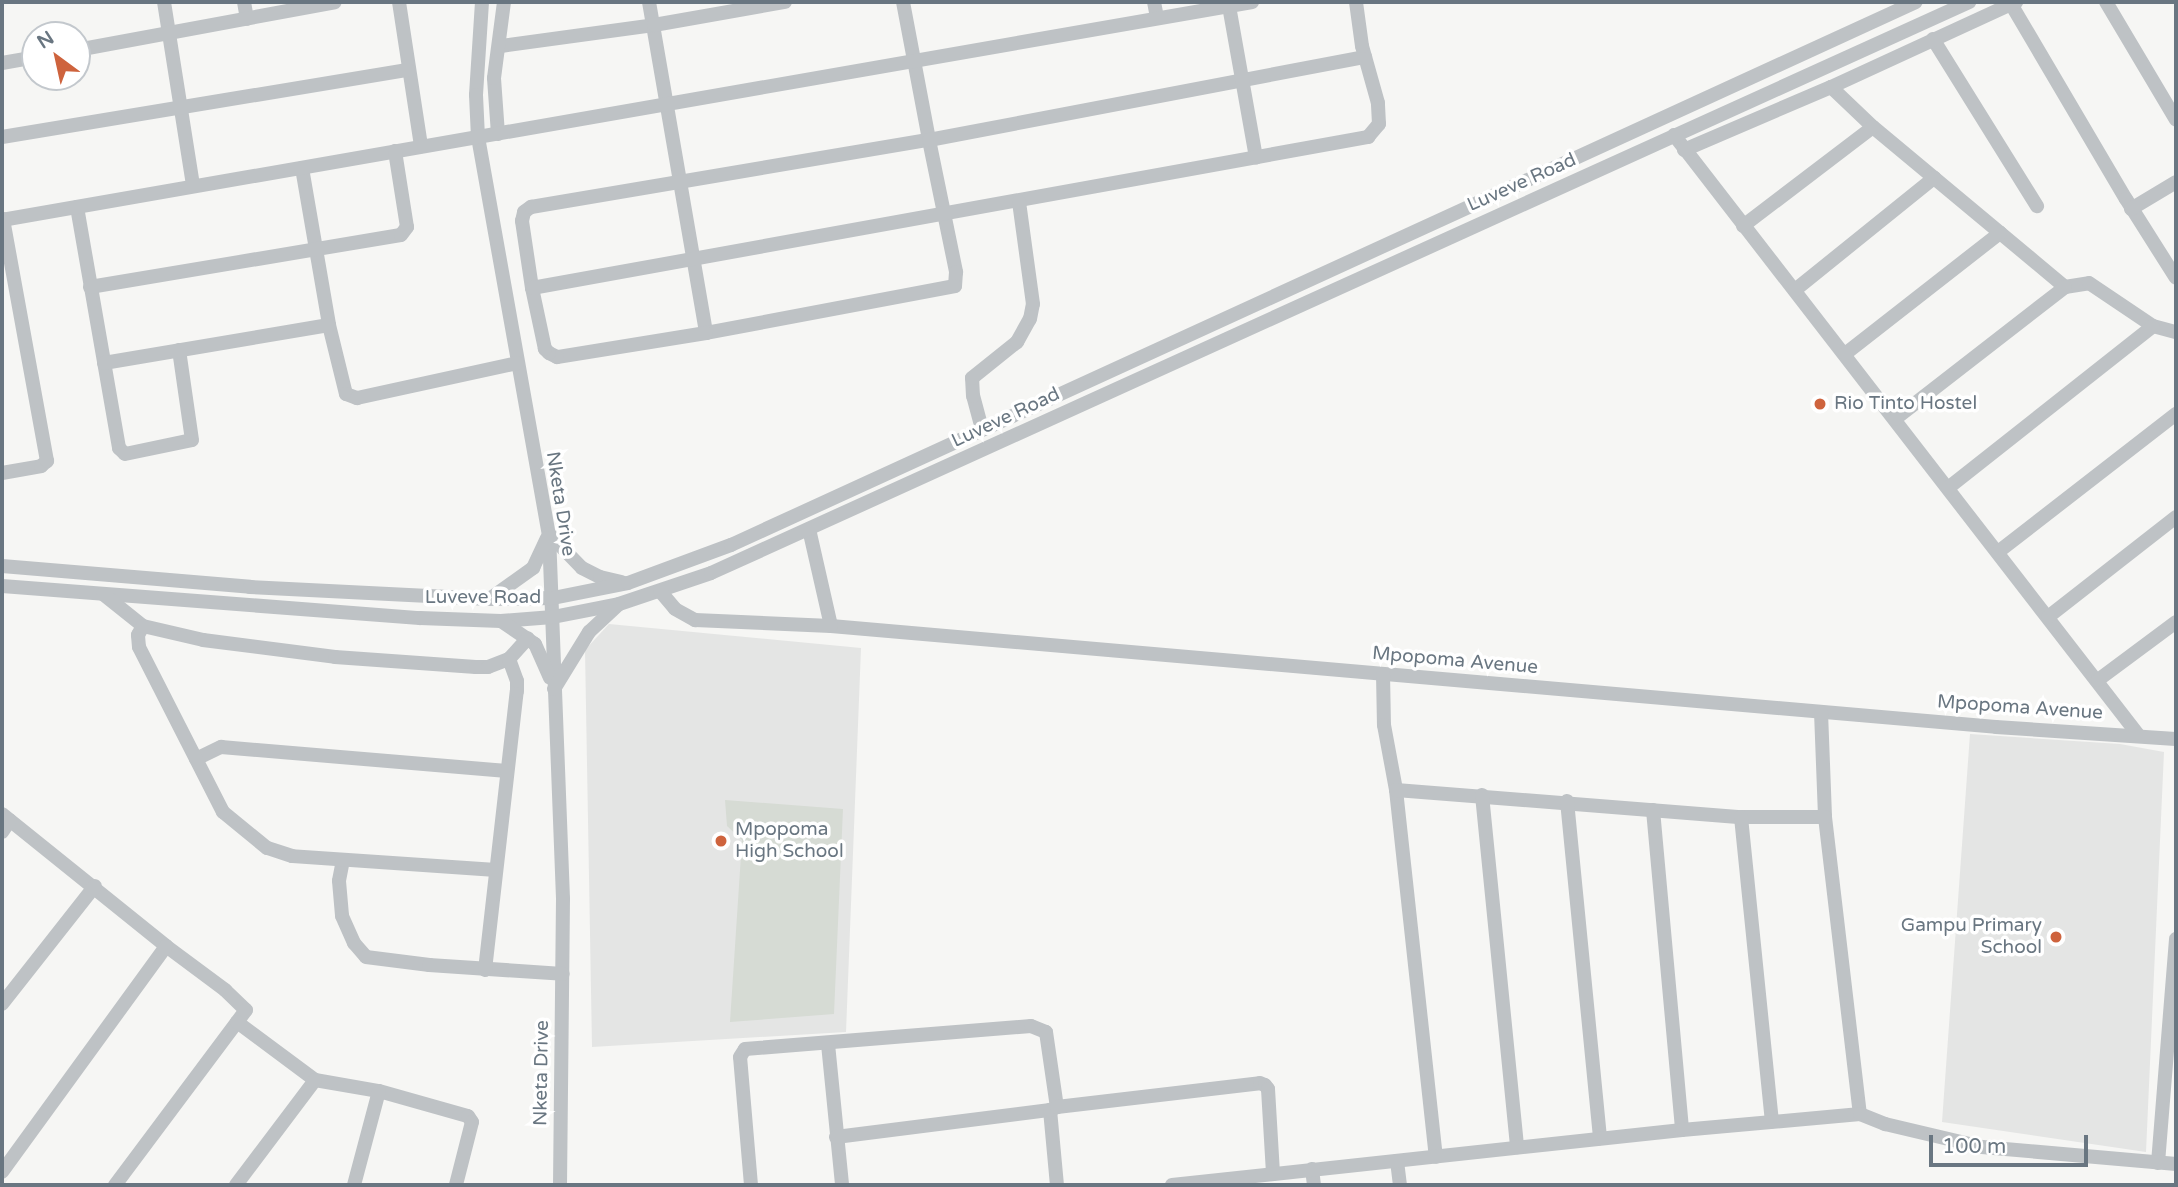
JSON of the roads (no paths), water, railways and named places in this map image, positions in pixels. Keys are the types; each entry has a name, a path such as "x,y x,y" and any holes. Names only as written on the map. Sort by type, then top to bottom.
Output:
{"street":[{"path":"164,2 193,185"},
{"path":"244,2 247,19"},
{"path":"91,47 329,2"},
{"path":"399,2 421,146"},
{"name":"Nketa Drive","path":"482,2 476,95 478,137 549,534 563,974 560,1185"},
{"path":"498,134 494,78 501,46 504,2"},
{"path":"649,2 664,104 706,333"},
{"path":"501,46 653,25 785,2"},
{"path":"903,2 929,140 956,272 955,286 706,333 557,357 545,349 522,221 524,212 531,207 929,140 1365,57"},
{"path":"1154,2 1157,17"},
{"path":"2,474 41,466 47,461 2,220 1252,2"},
{"path":"532,288 1359,140 1375,132 1379,124 1378,103 1365,57 1356,2"},
{"name":"Luveve Road","path":"2,566 250,587 489,600 552,598 628,583 731,545 1916,2"},
{"name":"Luveve Road","path":"2,586 420,618 501,621 553,617 619,604 711,573 1969,2"},
{"path":"2106,2 2176,120"},
{"path":"1684,150 1831,88 2013,3 2132,209 2176,278"},
{"path":"1229,6 1256,158"},
{"path":"1933,39 2037,206"},
{"path":"2,63 21,60"},
{"path":"2,137 408,70"},
{"path":"1831,88 1872,127 2065,287"},
{"path":"1743,226 1872,127"},
{"path":"1674,135 2139,736"},
{"path":"90,287 401,235 406,231 395,151"},
{"path":"302,168 329,325 343,390 350,397 357,398 517,363"},
{"path":"1795,290 1934,178"},
{"path":"2132,209 2176,182"},
{"path":"982,429 973,396 972,378 1017,342 1030,319 1033,304 1019,202"},
{"path":"77,206 119,448 129,454 192,440 179,350"},
{"path":"1845,354 2000,233"},
{"path":"1895,419 2065,287 2089,283 2153,326 2176,332"},
{"path":"104,363 329,325"},
{"path":"1948,488 2153,326"},
{"path":"1998,552 2176,414"},
{"path":"2048,617 2176,517"},
{"path":"809,528 831,626"},
{"path":"489,600 533,568 549,534 591,574 628,583"},
{"name":"Mpopoma Avenue","path":"660,591 676,609 695,620 831,626 1821,712 2172,739"},
{"path":"103,594 143,626 203,640 335,657 488,667 509,659 528,639"},
{"path":"554,689 589,632 619,604"},
{"path":"501,621 528,639 541,655 554,689"},
{"path":"2098,680 2176,622"},
{"path":"143,626 138,635 139,647 223,811 267,848 292,856 496,870"},
{"path":"485,970 517,691 517,681 509,659"},
{"path":"1382,674 1384,725 1396,790 1436,1157"},
{"path":"1821,712 1825,817 1860,1114"},
{"path":"2172,739 2176,726"},
{"path":"196,759 220,747 507,771"},
{"path":"1396,790 1567,801 1741,817 1825,817"},
{"path":"1482,795 1517,1147"},
{"path":"1567,801 1600,1138"},
{"path":"1653,810 1682,1129"},
{"path":"1741,817 1772,1121"},
{"path":"5,822 94,886 166,946 241,1003 246,1010 115,1185"},
{"path":"343,860 340,881 342,916 354,943 366,957 485,970 563,974"},
{"path":"2,1004 94,886"},
{"path":"2158,1163 2176,939"},
{"path":"2,1172 166,946"},
{"path":"237,1022 316,1080 379,1091 470,1118 456,1185"},
{"path":"751,1185 740,1057 743,1051 1038,1026 1046,1032 1057,1185"},
{"path":"828,1044 842,1185"},
{"path":"236,1185 316,1080"},
{"path":"836,1137 1260,1083 1268,1089 1273,1174"},
{"path":"354,1185 379,1091"},
{"path":"1172,1185 1229,1183 1273,1174 1517,1147 1682,1129 1860,1114 1885,1124 1982,1147 2176,1164"},
{"path":"1397,1161 1400,1185"},
{"path":"1312,1170 1314,1185"}],"place":[{"name":"Rio Tinto Hostel","path":"1820,404"},
{"name":"Mpopoma High School","path":"721,841"},
{"name":"Gampu Primary School","path":"2056,937"}]}
